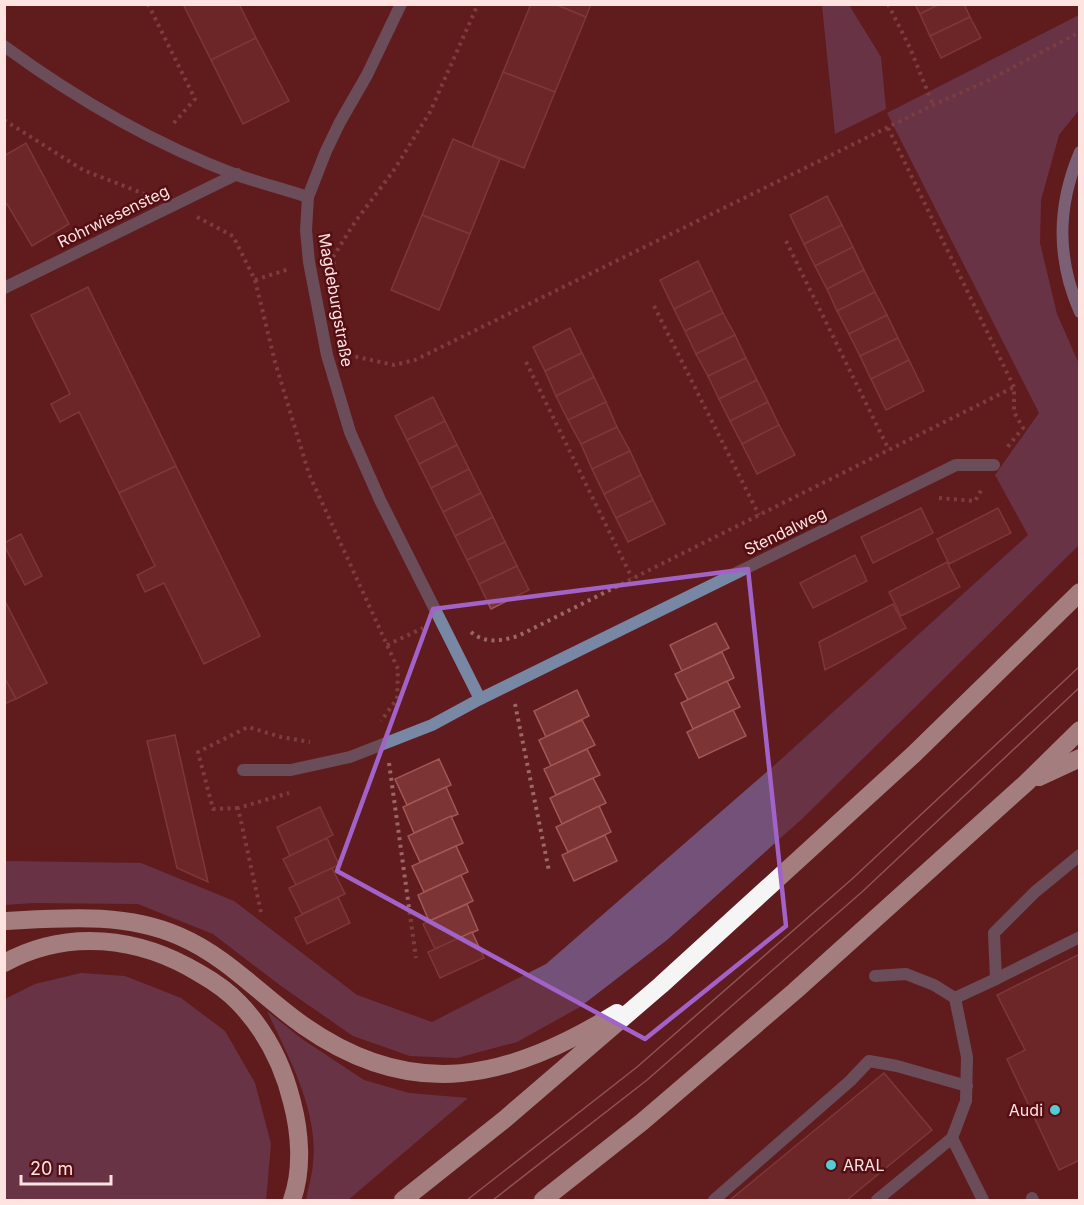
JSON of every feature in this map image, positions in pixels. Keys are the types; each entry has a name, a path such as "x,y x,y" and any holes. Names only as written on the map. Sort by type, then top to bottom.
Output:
{"highway":[{"path":"403,1200 505,1119 662,985 913,755 1080,592"},
{"path":"543,1200 642,1122 768,1014 1026,783 1080,730"},
{"path":"1026,783 1080,758"},
{"path":"4,921 101,918 140,923 177,935 206,948 237,970 303,1026 337,1047 366,1061 394,1070 427,1074 457,1074 492,1069 522,1059 584,1033 662,985"},
{"path":"4,963 22,953 63,943 90,940 121,942 151,949 184,964 214,982 230,995 260,1028 277,1057 288,1088 297,1122 296,1190 292,1200"}],"street":[{"name":"Magdeburgstraße","path":"401,4 367,75 331,141 308,197 306,230 309,262 327,355 350,432 380,500 480,699"},
{"path":"4,46 41,73 96,107 159,141 237,174 308,197"},
{"path":"1080,152 1065,196 1061,226 1065,262 1080,312"},
{"name":"Rohrwiesensteg","path":"4,288 237,174"},
{"name":"Stendalweg","path":"243,770 291,770 350,757 432,725 480,699 956,465 994,465"},
{"path":"996,979 994,933 1035,892 1080,855"},
{"path":"955,998 1080,938"},
{"path":"875,976 906,974 934,985 955,998 967,1057 966,1101 951,1138 877,1200"},
{"path":"714,1200 850,1081 869,1061 897,1066 967,1086"},
{"path":"951,1138 983,1200"}],"path":[{"path":"148,4 195,99 159,141"},
{"path":"336,279 333,257 355,222 394,170 430,112 478,4"},
{"path":"888,4 910,48 933,105"},
{"path":"349,364 346,354 394,365 415,360 933,105 985,82 1080,32"},
{"path":"4,120 83,170 126,188 175,204 233,236 255,280 275,362 309,474 398,669 397,699 380,722"},
{"path":"888,128 1014,387 1014,412 1023,428 994,465"},
{"path":"786,241 889,450"},
{"path":"654,306 759,515"},
{"path":"526,362 632,578"},
{"path":"467,628 479,639 491,641 512,638 1014,387"},
{"path":"387,645 429,626"},
{"path":"514,701 549,871"},
{"path":"238,808 213,809 198,752 248,727 311,743"},
{"path":"389,763 416,958"}],"highlighted area":[{"path":"748,569 786,926 645,1039 337,871 433,609"}],"shaded area":[{"path":"822,5 849,5 881,57 886,109 835,134"},
{"path":"1079,15 1079,110 1059,135 1041,200 1040,243 1057,314 1079,364 1079,545 804,817 667,940 580,1007 517,1042 457,1058 410,1056 353,1036 281,986 213,934 138,904 5,905 5,861 141,863 234,901 357,995 432,1022 546,964 777,763 1028,535 995,475 1039,413 887,113"},
{"path":"81,973 125,976 181,998 225,1031 255,1083 271,1144 266,1200 5,1200 5,999 35,984"},
{"path":"267,1011 302,1039 364,1080 409,1093 468,1098 348,1200 306,1200 313,1164 314,1144 311,1124 307,1105 293,1066"}],"building":[{"path":"183,4 239,4 256,38 211,60"},
{"path":"531,4 555,4 586,17 555,92 503,72"},
{"path":"555,4 591,4 586,17"},
{"path":"915,4 940,4 920,14"},
{"path":"940,4 964,4 970,17 930,36 920,14"},
{"path":"970,17 981,38 941,58 930,36"},
{"path":"256,38 289,101 243,124 211,60"},
{"path":"503,72 555,92 524,168 472,147"},
{"path":"453,139 500,159 470,234 422,215"},
{"path":"26,143 69,224 32,246 7,204 4,206 4,156"},
{"path":"827,196 842,225 804,244 790,215"},
{"path":"422,215 470,234 439,310 391,290"},
{"path":"842,225 853,247 815,266 804,244"},
{"path":"853,247 864,270 827,289 815,266"},
{"path":"698,261 712,290 674,309 660,280"},
{"path":"864,270 875,292 837,311 827,289"},
{"path":"88,287 176,466 119,493 79,412 60,422 51,404 70,394 31,315"},
{"path":"712,290 723,313 685,331 674,309"},
{"path":"875,292 887,315 849,334 837,311"},
{"path":"723,313 735,335 696,354 685,331"},
{"path":"887,315 898,338 860,356 849,334"},
{"path":"570,328 582,353 545,371 533,347"},
{"path":"735,335 746,358 708,376 696,354"},
{"path":"898,338 909,360 871,379 860,356"},
{"path":"582,353 594,377 556,396 545,371"},
{"path":"746,358 757,380 719,399 708,376"},
{"path":"909,360 924,391 886,410 871,379"},
{"path":"594,377 606,402 568,420 556,396"},
{"path":"757,380 768,402 730,421 719,399"},
{"path":"433,397 445,421 407,440 395,416"},
{"path":"606,402 617,427 581,444 568,420"},
{"path":"768,402 779,425 742,444 730,421"},
{"path":"445,421 457,445 419,464 407,440"},
{"path":"779,425 795,455 757,474 742,444"},
{"path":"617,427 630,451 592,469 581,444"},
{"path":"457,445 469,469 431,488 419,464"},
{"path":"630,451 641,475 604,494 592,469"},
{"path":"176,466 260,636 204,664 164,583 145,592 137,575 155,566 119,493"},
{"path":"469,469 481,493 443,512 431,488"},
{"path":"641,475 653,500 616,518 604,494"},
{"path":"481,493 493,517 455,536 443,512"},
{"path":"653,500 665,524 628,542 616,518"},
{"path":"921,508 933,533 873,563 861,537"},
{"path":"998,508 1011,533 949,564 937,539"},
{"path":"493,517 505,542 467,560 455,536"},
{"path":"21,534 42,576 25,585 4,545"},
{"path":"505,542 517,566 479,584 467,560"},
{"path":"855,555 867,581 813,608 800,583"},
{"path":"947,562 960,587 901,616 889,592"},
{"path":"517,566 529,590 491,609 479,584"},
{"path":"4,599 47,683 16,699 4,677"},
{"path":"893,604 906,628 825,670 819,642"},
{"path":"716,623 729,648 682,671 670,645"},
{"path":"722,652 734,678 688,700 675,674"},
{"path":"4,677 16,699 4,704"},
{"path":"727,681 740,707 693,729 681,703"},
{"path":"577,690 589,716 546,737 534,711"},
{"path":"733,710 746,736 699,758 687,732"},
{"path":"582,720 595,745 551,766 539,740"},
{"path":"175,735 208,882 177,868 147,741"},
{"path":"587,749 600,775 556,795 544,769"},
{"path":"439,759 451,785 407,805 395,779"},
{"path":"593,778 606,803 562,824 550,798"},
{"path":"446,787 458,814 414,833 403,807"},
{"path":"599,806 611,832 568,852 556,827"},
{"path":"320,807 333,835 290,856 277,827"},
{"path":"451,816 463,843 420,862 408,836"},
{"path":"605,835 617,861 574,881 562,855"},
{"path":"327,838 339,865 296,885 283,859"},
{"path":"456,846 468,872 424,892 412,866"},
{"path":"332,868 345,894 302,914 289,888"},
{"path":"461,875 473,901 429,921 418,895"},
{"path":"338,897 350,923 307,944 295,918"},
{"path":"467,904 478,930 435,949 423,924"},
{"path":"472,932 484,958 440,978 428,952"},
{"name":"Audi","path":"1080,954 1080,1160 1059,1170 1007,1059 1025,1050 997,995"},
{"name":"ARAL","path":"884,1073 932,1130 847,1200 730,1200"}],"tram line":[{"path":"467,1200 637,1067 852,879 1080,666"},
{"path":"493,1200 647,1080 863,891 1080,687"}],"place":[{"name":"Audi","path":"1055,1110"},
{"name":"ARAL","path":"831,1165"}]}
